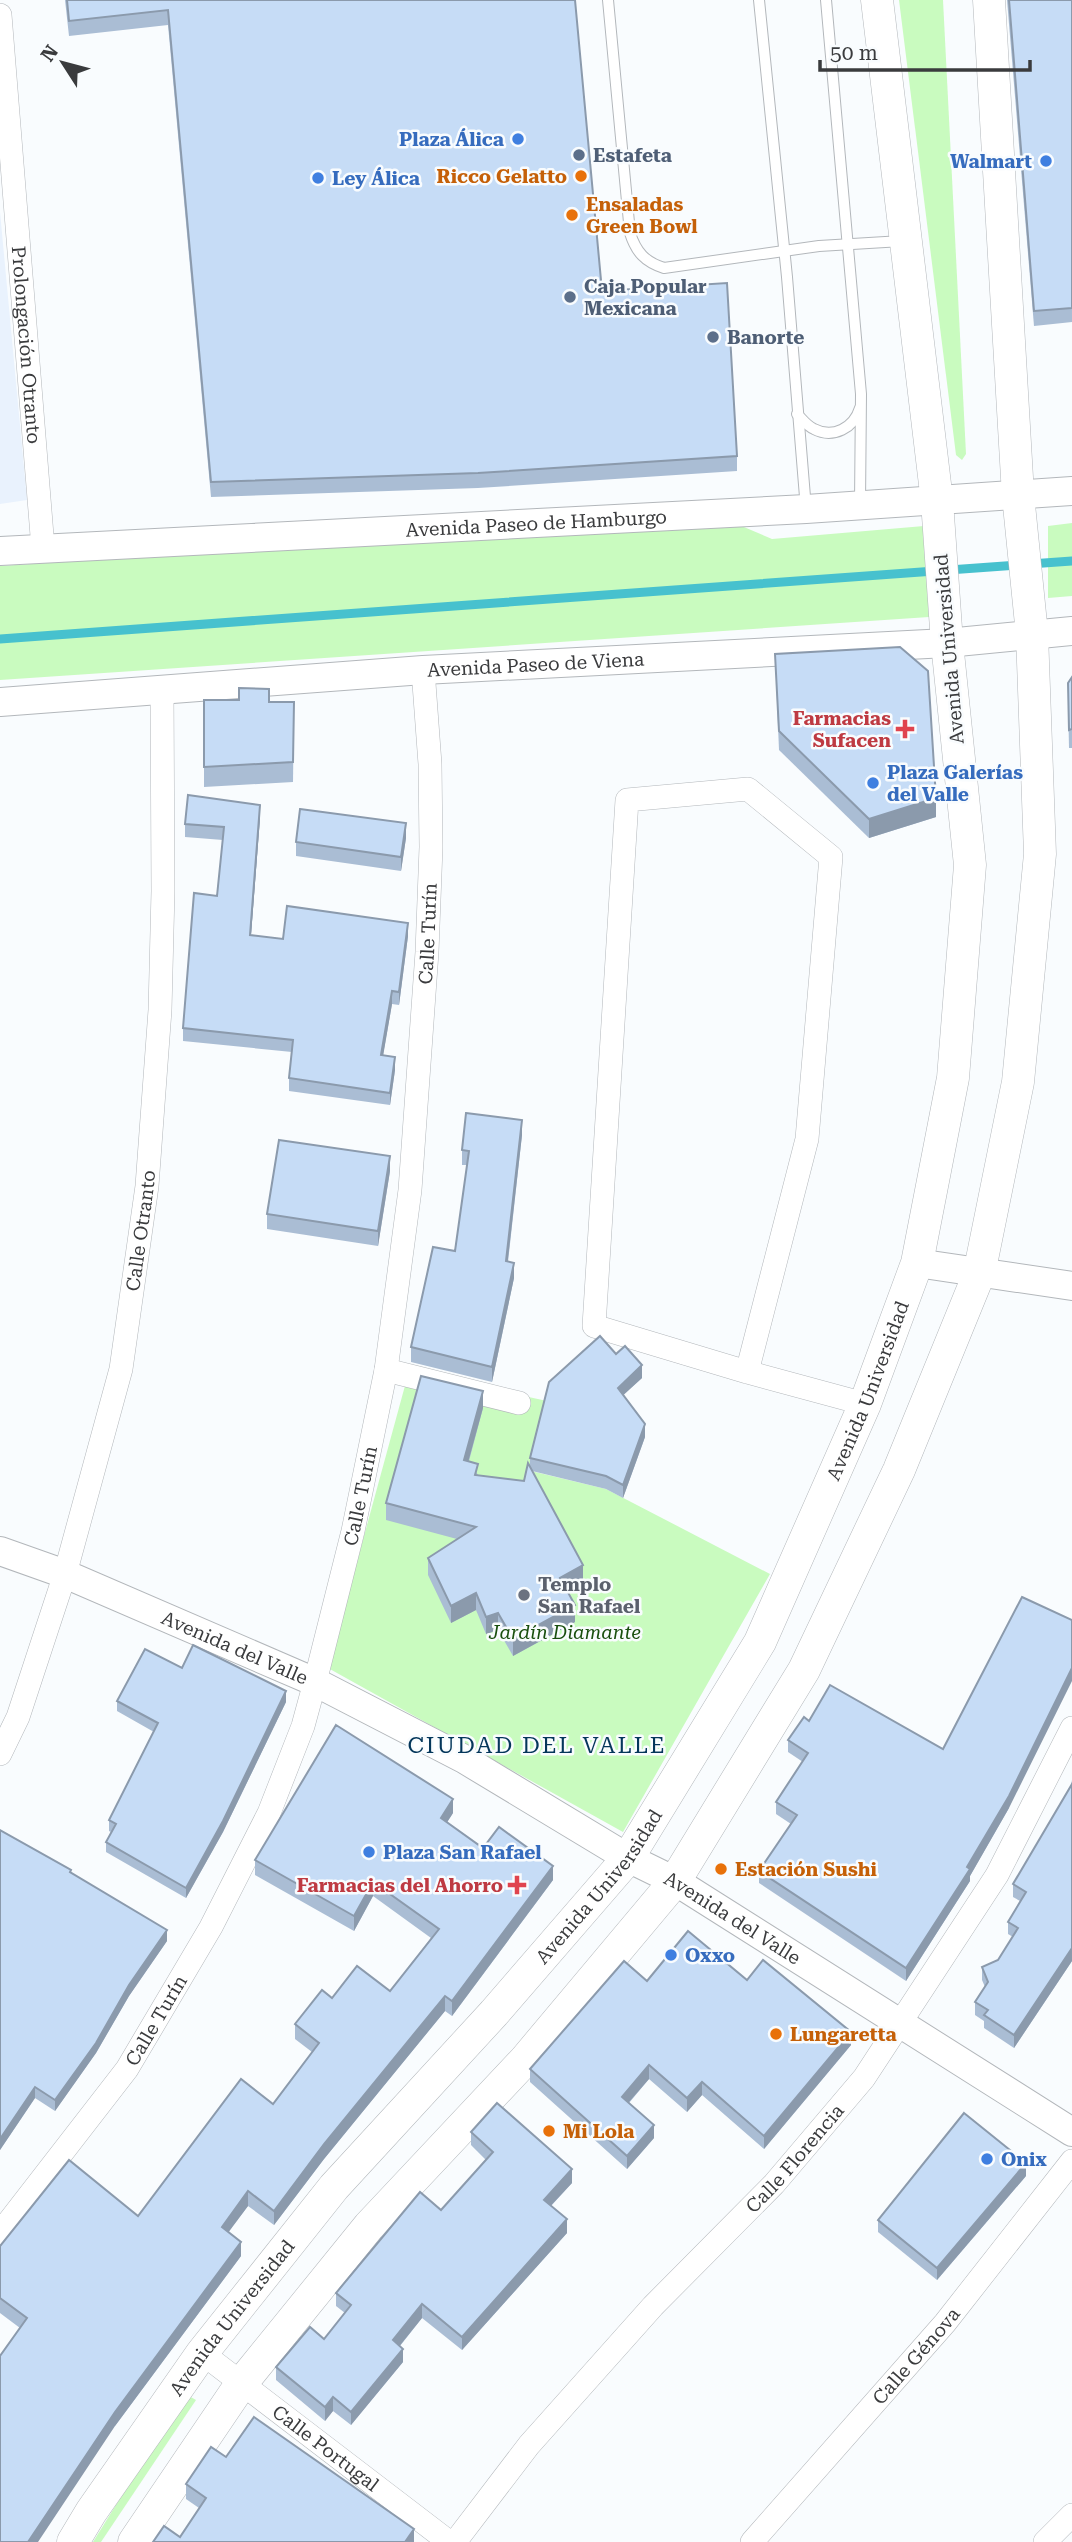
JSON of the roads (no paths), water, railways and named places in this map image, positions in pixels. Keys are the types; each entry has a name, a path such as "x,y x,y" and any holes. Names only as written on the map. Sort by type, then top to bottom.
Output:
{"main road":[{"name":"Avenida Universidad","path":"73,2542 202,2353 334,2187 495,2013 628,1858 760,1642 865,1404 917,1263 953,1078 970,865 947,643 937,500 877,0"},
{"path":"134,2542 241,2384 369,2226 525,2060 675,1881 804,1670 899,1470 979,1274 1018,1082 1040,854 1032,634 1018,495 989,0"}],"street":[{"name":"Prolongación Otranto","path":"0,15 43,548"},
{"name":"Avenida Paseo de Hamburgo","path":"0,551 806,509 1072,491"},
{"name":"Avenida Paseo de Viena","path":"0,702 424,670 947,643 1072,631"},
{"name":"Calle Turín","path":"0,2233 127,2069 211,1927 270,1813 303,1726 315,1682 353,1531 386,1370 410,1190 427,952 431,847 424,670"},
{"name":"Calle Otranto","path":"0,1754 18,1717 65,1574 121,1369 147,1186 161,971 162,688"},
{"path":"747,1372 807,1139 831,857 748,789 626,800 594,1326 747,1372 865,1404"},
{"path":"917,1263 1072,1286"},
{"path":"386,1370 519,1404"},
{"name":"Avenida del Valle","path":"0,1551 65,1574 315,1682 464,1759 628,1858 675,1881 1072,2132"},
{"name":"Calle Florencia","path":"452,2542 529,2445 653,2306 774,2184 864,2078 997,1875 1072,1728"},
{"name":"Calle Génova","path":"752,2542 945,2323 1072,2161"},
{"name":"Calle Portugal","path":"202,2353 452,2542"},
{"path":"1045,2542 1072,2515"}],"lane":[{"path":"608,0 630,233 641,256 664,268 783,251 907,241"},
{"path":"758,0 787,277 806,509"},
{"path":"826,0 861,404 860,505"},
{"path":"797,414 812,428 833,433 852,423 861,404"}],"waterway":[{"path":"0,639 1072,561"}],"place":[{"name":"Plaza Álica","path":"518,139"},
{"name":"Estafeta","path":"579,155"},
{"name":"Walmart","path":"1046,161"},
{"name":"Ricco Gelatto","path":"581,176"},
{"name":"Ley Álica","path":"318,178"},
{"name":"Ensaladas Green Bowl","path":"572,215"},
{"name":"Caja Popular Mexicana","path":"570,297"},
{"name":"Banorte","path":"713,337"},
{"name":"Farmacias Sufacen","path":"905,729"},
{"name":"Plaza Galerías del Valle","path":"873,783"},
{"name":"Templo San Rafael","path":"524,1595"},
{"name":"Plaza San Rafael","path":"369,1852"},
{"name":"Estación Sushi","path":"721,1869"},
{"name":"Farmacias del Ahorro","path":"517,1885"},
{"name":"Oxxo","path":"671,1955"},
{"name":"Lungaretta","path":"776,2034"},
{"name":"Mi Lola","path":"549,2131"},
{"name":"Onix","path":"987,2159"}],"district":[{"name":"CIUDAD DEL VALLE","path":"537,1745"}],"park label":[{"name":"Jardín Diamante","path":"565,1632"}]}
